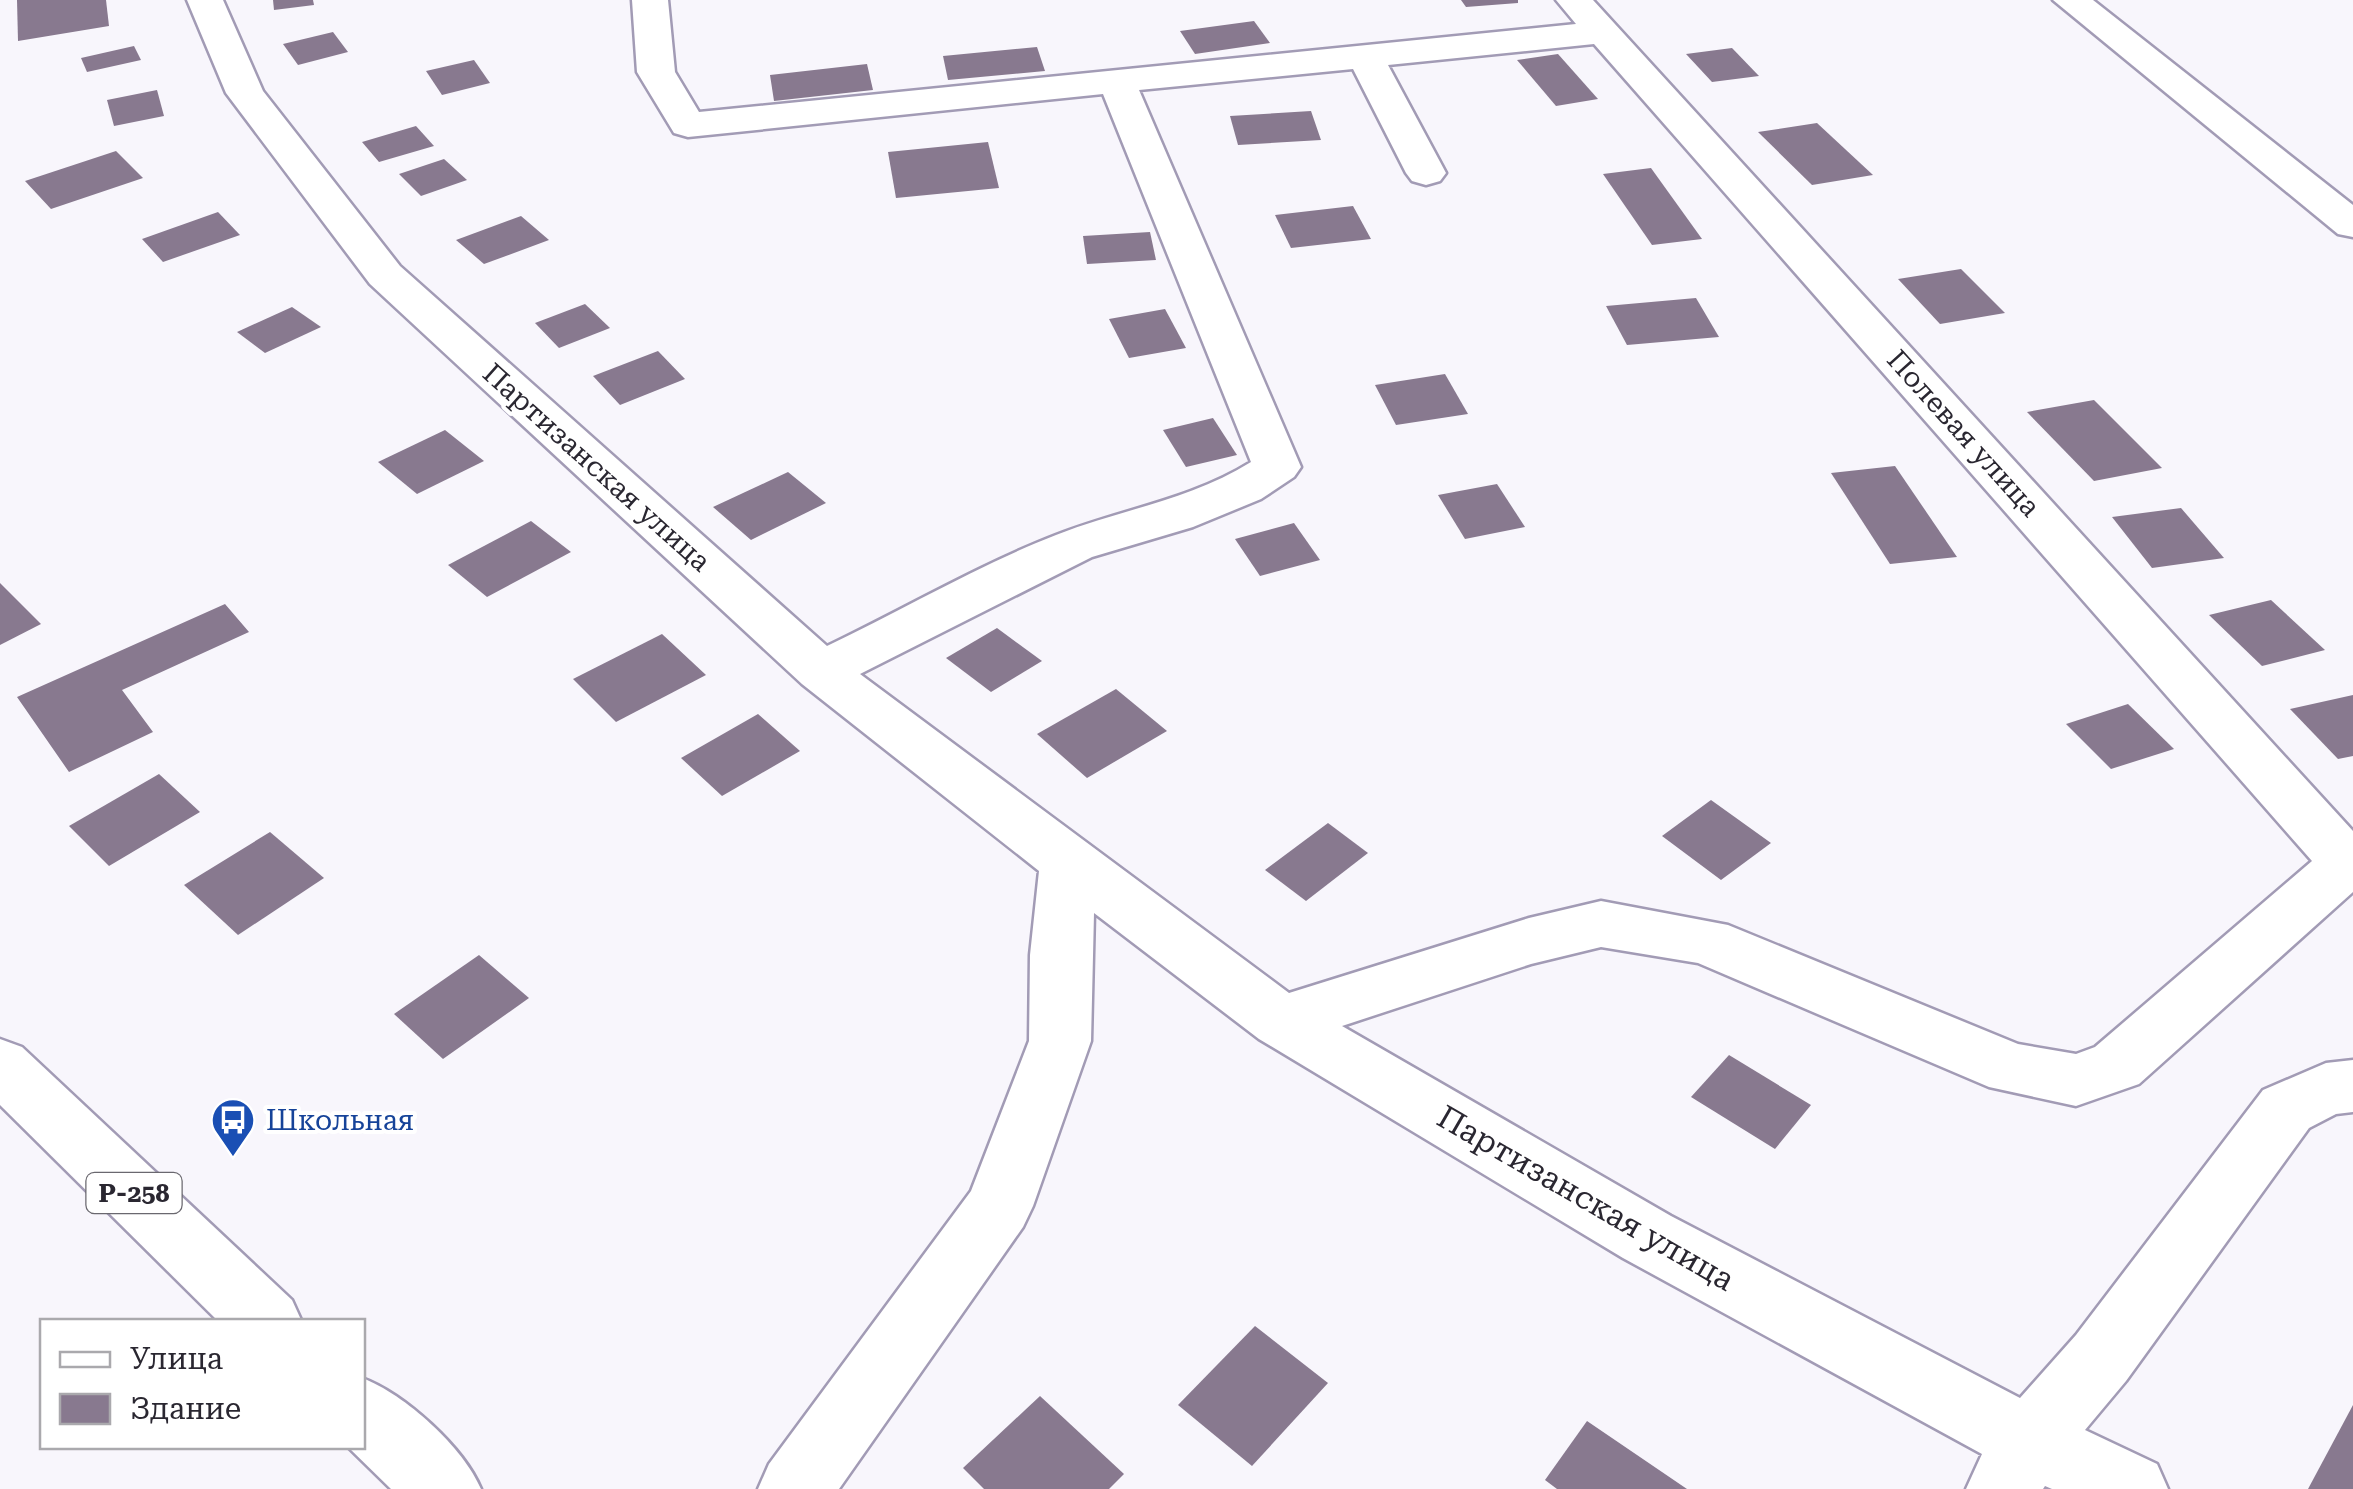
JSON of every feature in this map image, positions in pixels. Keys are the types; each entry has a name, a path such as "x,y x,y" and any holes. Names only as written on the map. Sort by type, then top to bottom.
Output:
{"main road":[{"name":"Партизанская улица","path":"205,0 244,94 385,275 822,671 1069,862 1281,1021 1647,1237 2016,1465 2131,1489"},
{"path":"650,0 656,72 688,126 1365,56 1589,16"},
{"path":"2070,0 2353,225"},
{"name":"Полевая улица","path":"1589,16 2352,866"},
{"path":"1365,56 1426,174"},
{"path":"822,671 1074,546 1176,516 1244,488 1277,467 1117,82"},
{"path":"795,1489 999,1206 1060,1041 1060,955 1069,862"},
{"path":"1281,1021 1529,941 1601,924 1707,941 2011,1069 2076,1080 2116,1066 2302,905 2322,882 2352,866"},
{"name":"Р-258","path":"0,1065 264,1319"},
{"path":"2016,1465 2102,1358 2286,1108 2326,1088 2353,1086"},
{"path":"365,1415 444,1489"}],"building":[{"path":"17,0 106,0 109,26 18,41"},
{"path":"273,0 313,0 314,5 274,10"},
{"path":"1461,0 1518,0 1518,3 1466,7"},
{"path":"1254,21 1270,43 1195,54 1180,31"},
{"path":"333,32 348,52 298,65 283,44"},
{"path":"134,46 141,60 87,72 81,58"},
{"path":"1037,47 1045,71 948,80 943,56"},
{"path":"1732,48 1759,76 1712,82 1686,54"},
{"path":"1558,54 1598,99 1556,106 1517,60"},
{"path":"474,60 490,83 442,95 426,71"},
{"path":"867,64 873,90 774,101 770,75"},
{"path":"157,90 164,116 114,126 107,100"},
{"path":"1311,111 1321,140 1238,145 1230,116"},
{"path":"1817,123 1873,175 1812,185 1758,132"},
{"path":"416,126 434,146 379,162 362,142"},
{"path":"988,142 999,188 896,198 888,152"},
{"path":"116,151 143,178 51,209 25,181"},
{"path":"444,159 467,180 421,196 399,174"},
{"path":"1651,168 1702,239 1652,245 1603,174"},
{"path":"1353,206 1371,239 1291,248 1275,215"},
{"path":"218,212 240,235 163,262 142,239"},
{"path":"521,216 549,240 484,264 456,240"},
{"path":"1150,232 1156,260 1087,264 1083,236"},
{"path":"1961,269 2005,313 1940,324 1898,279"},
{"path":"1696,298 1719,337 1627,345 1606,306"},
{"path":"585,304 610,328 559,348 535,323"},
{"path":"292,307 321,327 265,353 237,332"},
{"path":"1165,309 1186,348 1129,358 1109,319"},
{"path":"658,351 685,379 620,405 593,376"},
{"path":"1445,374 1468,414 1396,425 1375,385"},
{"path":"2094,400 2162,468 2094,481 2027,412"},
{"path":"1213,418 1237,455 1186,467 1163,430"},
{"path":"445,430 484,461 417,494 378,462"},
{"path":"1895,466 1957,557 1890,564 1831,473"},
{"path":"788,472 826,503 751,540 713,507"},
{"path":"1497,484 1525,527 1465,539 1438,495"},
{"path":"2181,508 2224,558 2152,568 2112,517"},
{"path":"531,521 571,552 487,597 448,565"},
{"path":"1294,523 1320,560 1260,576 1235,539"},
{"path":"0,583 41,624 0,645"},
{"path":"2271,600 2325,650 2262,666 2209,615"},
{"path":"225,604 249,632 122,690 153,732 69,772 17,697"},
{"path":"997,628 1042,661 991,692 946,658"},
{"path":"662,634 706,675 616,722 573,679"},
{"path":"1116,689 1167,731 1087,778 1037,734"},
{"path":"2353,695 2353,756 2338,759 2290,709"},
{"path":"2128,704 2174,749 2111,769 2066,724"},
{"path":"758,714 800,751 722,796 681,758"},
{"path":"159,774 200,812 109,866 69,826"},
{"path":"1711,800 1771,843 1721,880 1662,836"},
{"path":"1328,823 1368,853 1306,901 1265,870"},
{"path":"270,832 324,878 238,935 184,885"},
{"path":"479,955 529,998 443,1059 394,1014"},
{"path":"1729,1055 1811,1105 1775,1149 1691,1097"},
{"path":"1255,1326 1328,1383 1252,1466 1178,1405"},
{"path":"1040,1396 1124,1474 1109,1489 984,1489 963,1468"},
{"path":"2353,1405 2353,1489 2308,1489"},
{"path":"1587,1421 1687,1489 1557,1489 1545,1480"}],"place":[{"name":"Школьная","path":"233,1158"}]}
